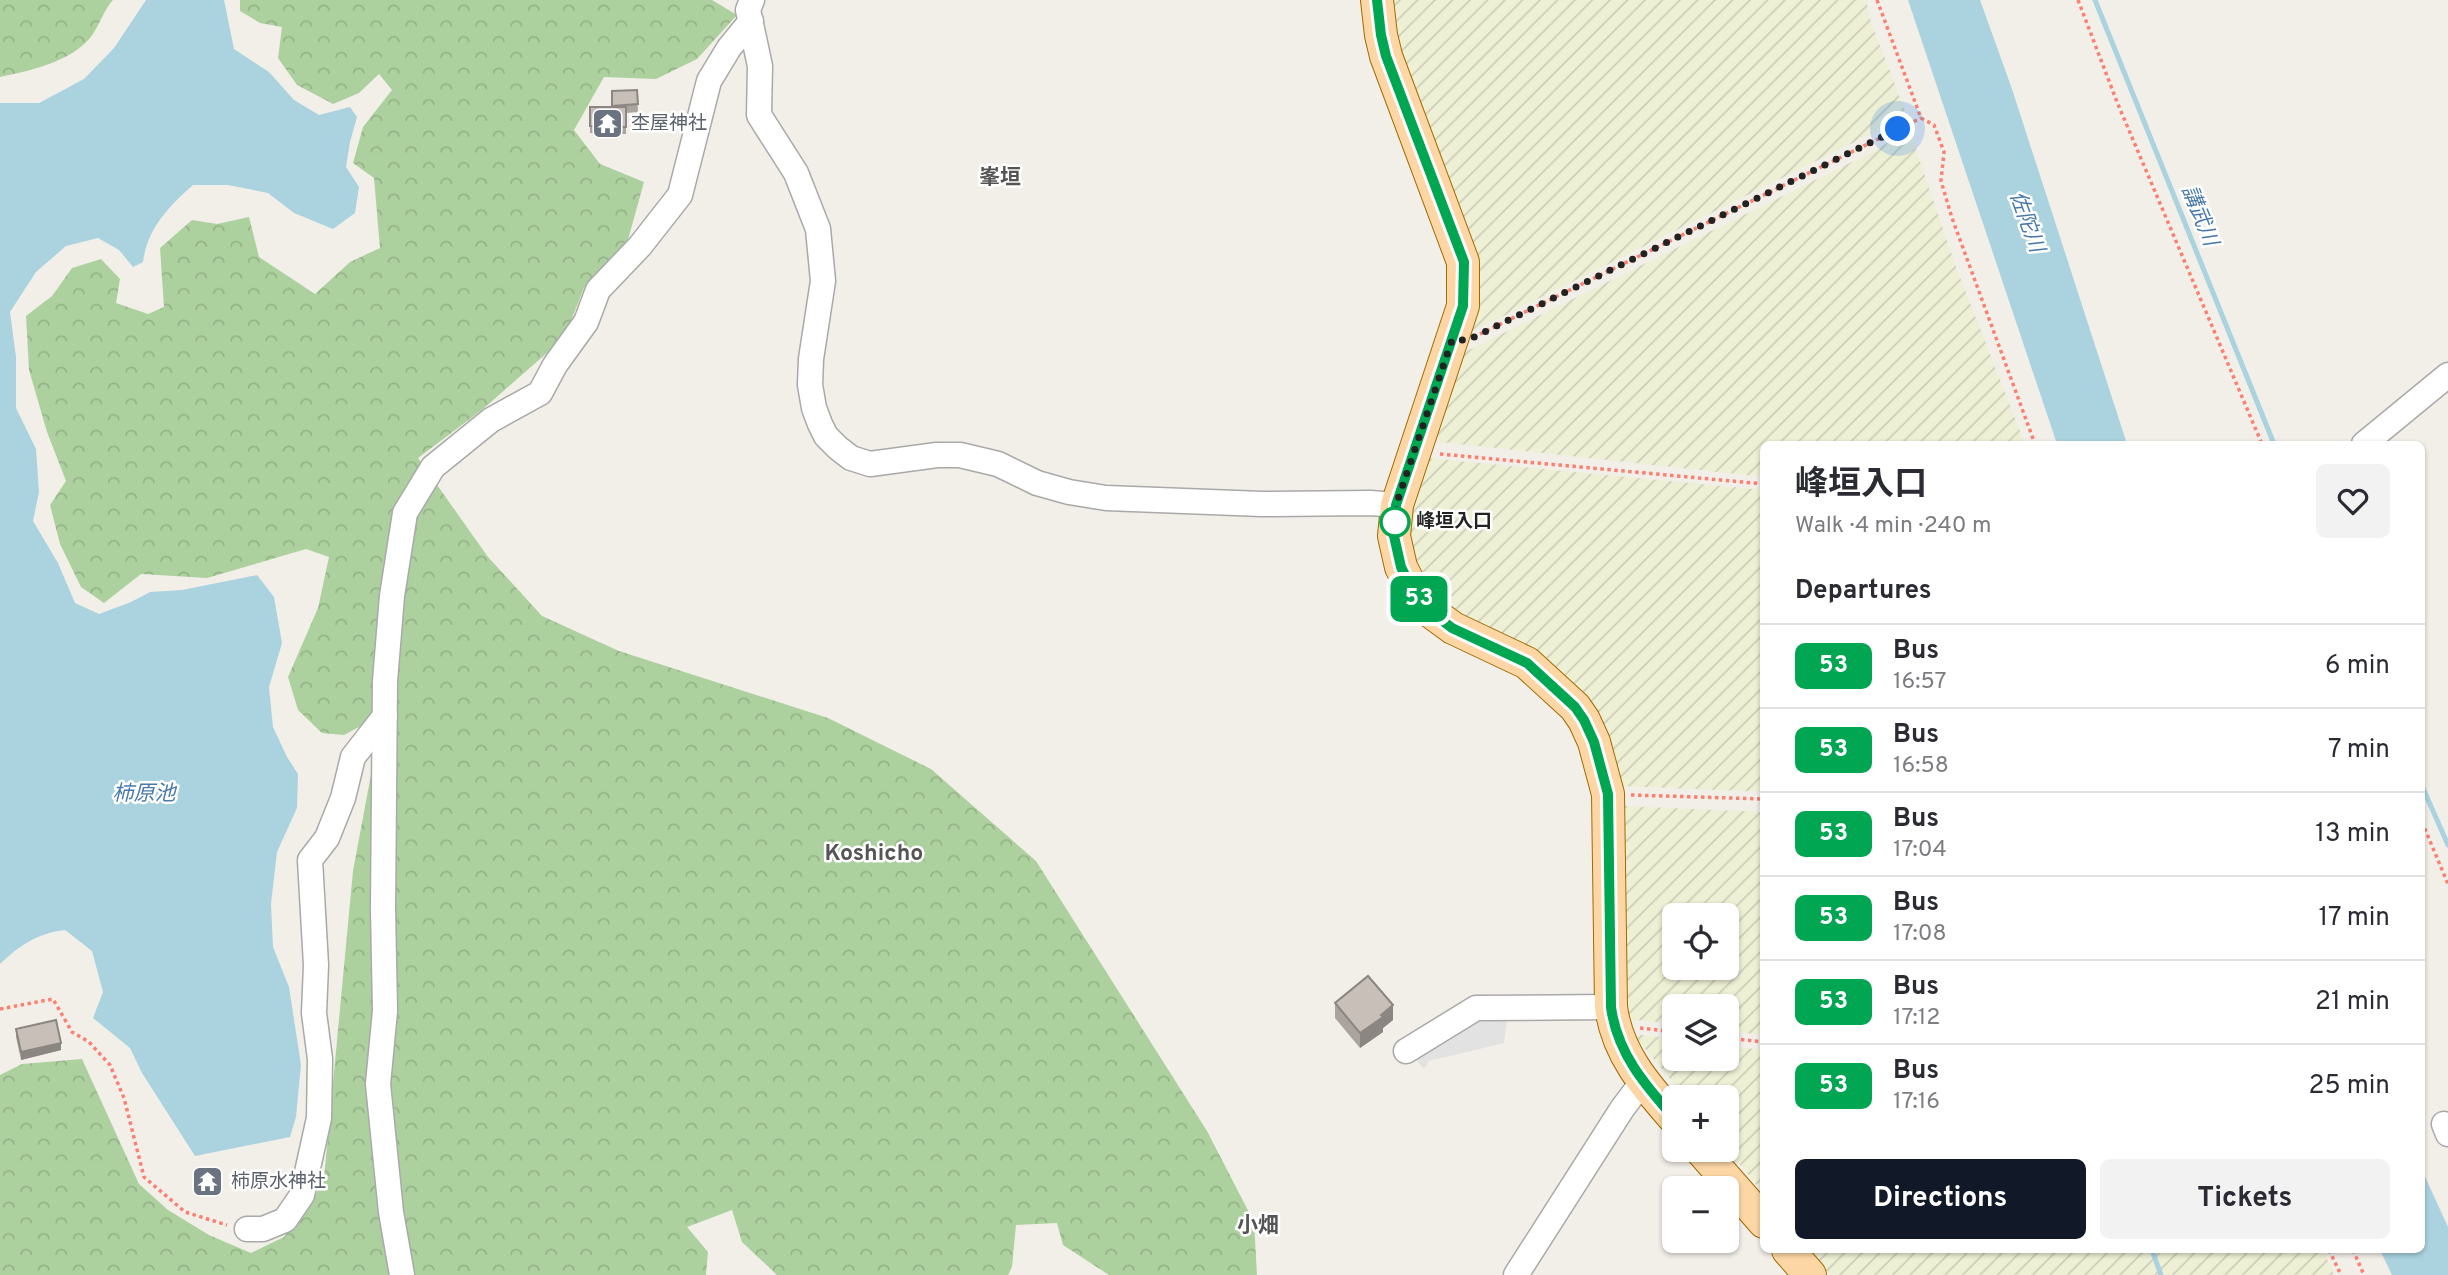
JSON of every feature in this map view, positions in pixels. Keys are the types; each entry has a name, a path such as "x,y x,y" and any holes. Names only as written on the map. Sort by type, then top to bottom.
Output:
{"main road":[{"path":"1377,0 1386,56 1464,262 1463,306 1396,505 1394,536 1401,567 1412,589 1427,609 1452,628 1527,663 1575,707 1584,720 1594,742 1608,794 1611,1007 1618,1040 1643,1081 1662,1104"},
{"path":"1712,1162 1760,1217"},
{"path":"1791,1253 1810,1275"}],"street":[{"path":"747,8 760,66 759,115 796,173 818,229 822,281 810,385 820,424 826,436 838,449 870,464 937,455 960,455 998,464 1037,484 1106,498 1262,504 1396,505"},
{"path":"402,1275 391,1212 378,1084 385,1011 385,681 392,596 405,513 433,467 491,420 540,393 555,365 586,322 598,290 640,246 680,195 709,81 729,48 747,8"},
{"path":"2368,441 2448,375"},
{"path":"247,1229 263,1229 285,1220 302,1195 319,1118 320,1059 314,1013 316,965 310,860 327,838 343,799 353,757 385,716"},
{"path":"1406,1051 1476,1008 1611,1007"},
{"path":"1516,1275 1622,1109 1643,1081"}],"path":[{"path":"1877,0 1921,118 1934,125 1944,152 1941,181 1952,218 2034,441"},
{"path":"2078,0 2122,115 2261,441"},
{"path":"1452,340 1468,340 1921,118"},
{"path":"1413,452 1760,484"},
{"path":"1608,794 1760,799"},
{"path":"2425,829 2448,884"},
{"path":"0,1009 53,999 72,1032 89,1042 110,1065 124,1098 144,1177 185,1212 247,1229"},
{"path":"1739,1039 1760,1042"},
{"path":"2330,1253 2341,1275"},
{"path":"2354,1253 2364,1275"}],"green space":[{"path":"0,0 113,0 90,38 72,53 48,64 0,77"},
{"path":"240,0 712,0 737,15 697,59 656,79 604,77 574,130 600,164 644,182 626,247 584,288 570,323 548,352 483,409 418,458 488,557 542,616 619,651 828,718 931,769 1036,861 1207,1131 1254,1222 1257,1275 1109,1275 1063,1245 1057,1223 1016,1225 1012,1267 1008,1275 777,1275 742,1242 732,1210 687,1227 708,1252 706,1275 0,1275 0,1075 22,1064 82,1059 139,1184 168,1210 209,1235 251,1253 284,1237 313,1200 324,1178 353,871 380,735 359,727 344,735 322,733 298,710 288,677 318,608 329,557 306,549 207,578 141,574 104,603 81,587 60,544 50,505 66,481 47,432 29,370 26,316 52,296 72,268 101,259 120,279 116,303 148,314 164,307 160,248 192,220 217,224 249,217 259,257 315,294 350,262 380,248 374,178 353,163 363,127 392,90 379,74 359,93 333,104 297,85 278,58 282,27 260,23 240,11"},
{"path":"1391,0 1866,0 1871,22 1907,116 1469,333 1480,281 1473,251 1401,69"},
{"path":"1909,129 1956,267 2024,441 1760,441 1760,477 1432,441 1465,352 1874,151"},
{"path":"1427,458 1760,490 1760,792 1623,786 1613,748 1581,692 1547,659 1509,637 1472,623 1451,610 1424,581 1409,541 1411,504"},
{"path":"1624,806 1760,812 1760,1035 1739,1032 1739,994 1662,994 1662,1023 1627,1019"},
{"path":"1633,1034 1662,1037 1662,1069"},
{"path":"1739,1047 1760,1050 1760,1189 1738,1162 1739,1085 1675,1085 1664,1071 1739,1071"},
{"path":"1812,1253 2324,1253 2334,1275 1830,1275"}],"shaded area":[{"path":"1508,1013 1504,1043 1429,1061 1424,1069 1411,1054 1469,1018"}],"water":[{"name":"柿原池","path":"146,0 224,0 234,49 269,72 294,100 319,115 350,107 357,117 346,167 359,187 355,213 333,229 294,213 268,193 228,185 193,185 160,219 149,239 143,262 133,267 119,250 98,238 66,246 36,272 10,312 16,357 16,408 36,449 39,492 33,521 58,563 75,603 99,614 150,592 182,590 257,575 274,597 282,643 269,687 273,727 298,774 297,808 277,852 271,904 273,947 289,987 301,1065 296,1117 290,1137 195,1156 142,1073 130,1048 93,1018 103,992 92,951 65,930 30,941 0,964 0,103 39,103 84,79 114,48"},
{"name":"佐陀川","path":"1908,0 1980,0 2012,89 2126,441 2056,441"},
{"path":"2425,1177 2448,1227 2448,1275 2392,1275 2381,1253 2425,1253"}],"building":[{"path":"637,90 638,104 612,106 612,91"},
{"name":"杢屋神社","path":"590,107 626,107 626,127 590,126"},
{"path":"1368,976 1393,1005 1381,1015 1383,1017 1360,1033 1335,1003"},
{"path":"56,1020 61,1043 21,1052 16,1029"}],"waterway":[{"name":"講武川","path":"2095,0 2273,441"},
{"name":"講武川","path":"2425,793 2448,845"},
{"path":"2153,1253 2161,1275"}],"bus line":[{"name":"53","path":"1377,0 1386,56 1464,262 1463,306 1396,505 1394,536 1401,567 1412,589 1427,609 1452,628 1527,663 1575,707 1584,720 1594,742 1608,794 1611,1007 1614,1025 1627,1059 1662,1104"}],"place":[{"name":"杢屋神社","path":"608,124"},
{"name":"峰垣入口","path":"1395,522"},
{"name":"柿原水神社","path":"208,1182"}],"district":[{"name":"峯垣","path":"1000,178"},
{"name":"Koshicho","path":"874,854"},
{"name":"小畑","path":"1258,1226"}],"route":[{"path":"1395,522 1396,505 1452,340 1468,340 1898,129"}]}
